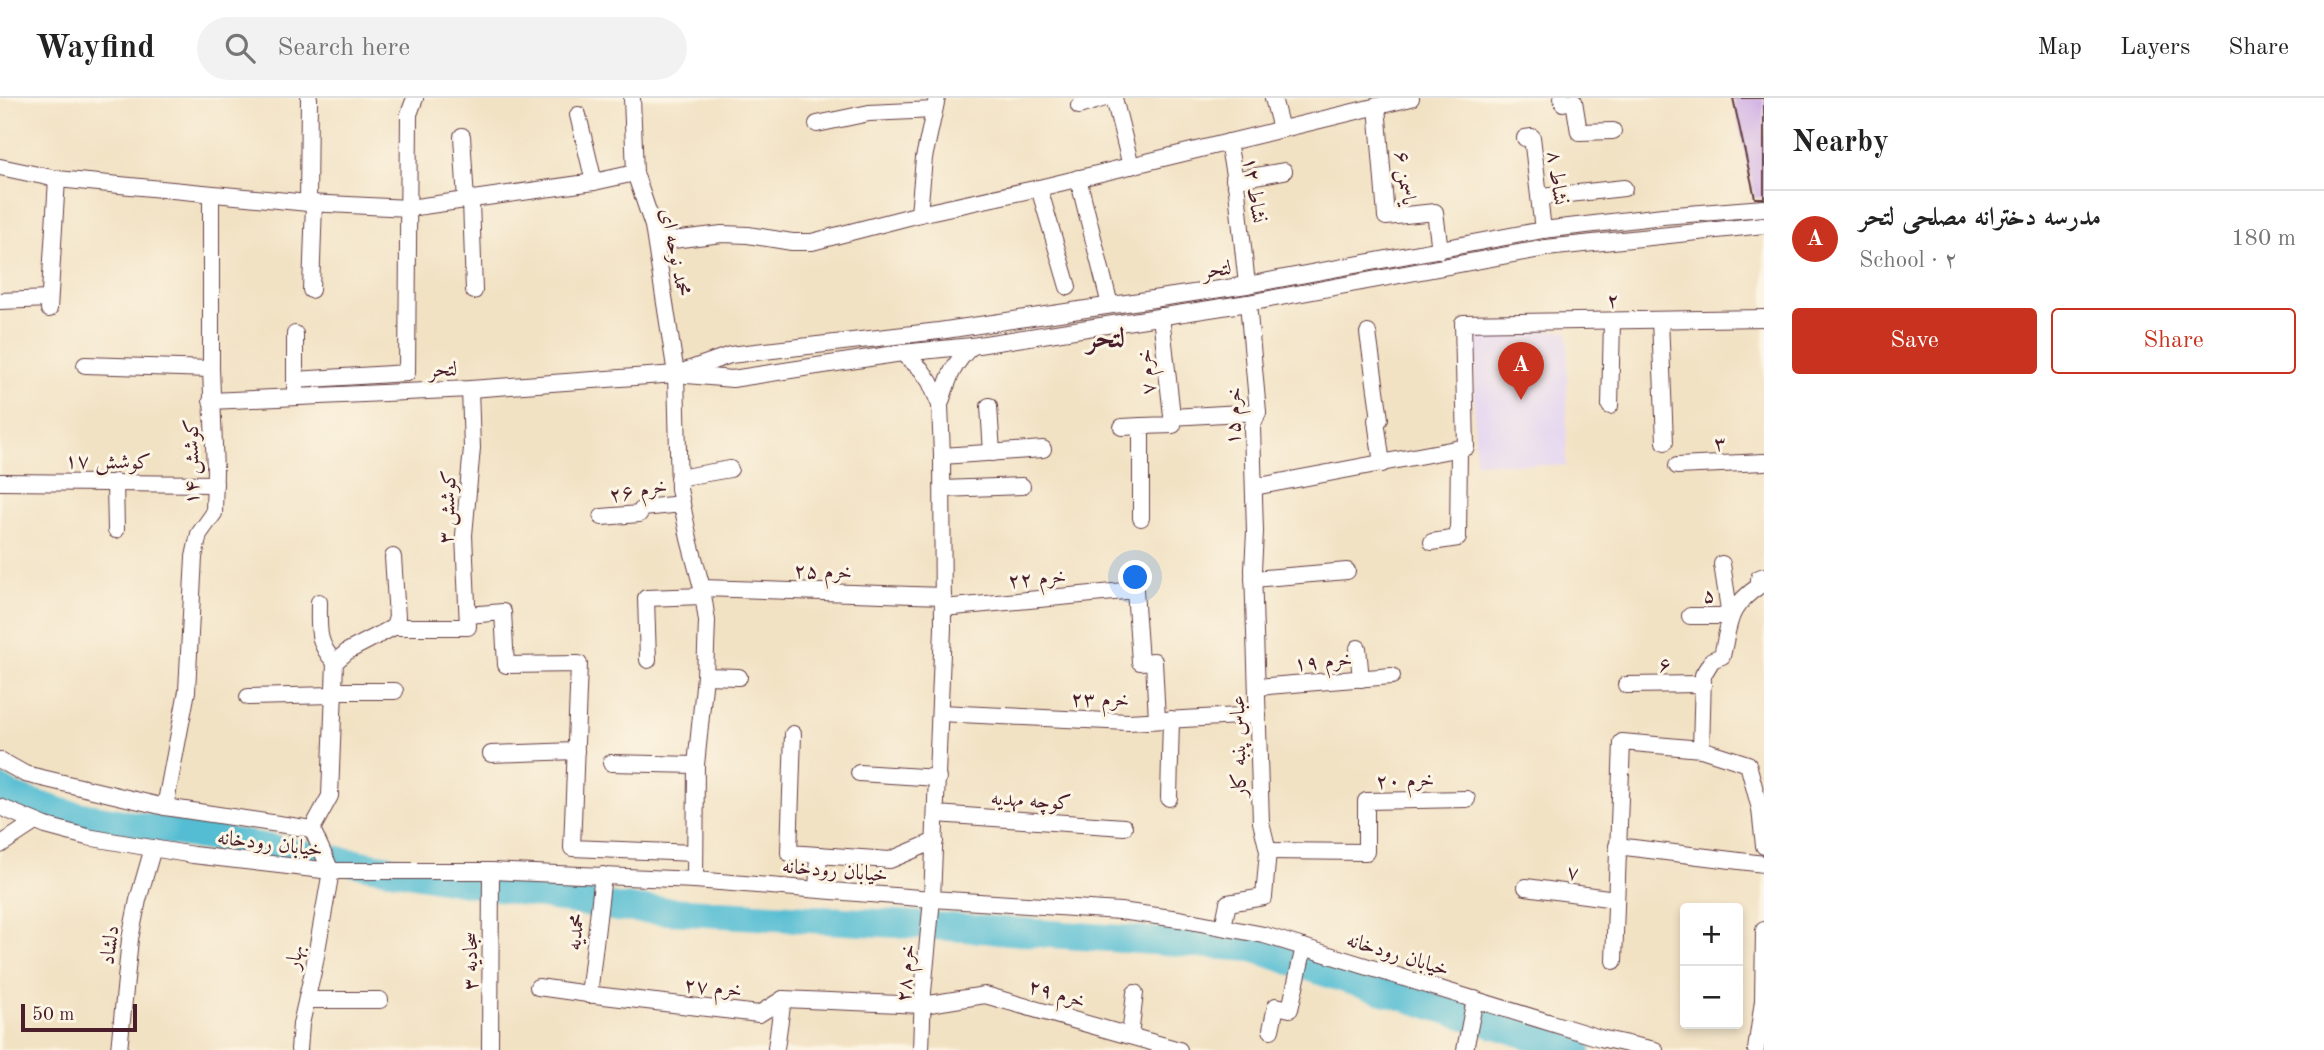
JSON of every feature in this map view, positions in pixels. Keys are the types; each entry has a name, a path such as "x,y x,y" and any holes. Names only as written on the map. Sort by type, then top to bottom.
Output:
{"street":[{"path":"309,98 310,290"},
{"path":"295,380 407,373 410,114 415,98"},
{"name":"محمد نوحه ای","path":"632,98 635,173 653,226 676,374 678,478 707,621 705,676 696,765 695,880"},
{"path":"1079,106 1105,98"},
{"path":"1114,98 1131,166"},
{"path":"1273,98 1282,129"},
{"path":"656,242 722,234 812,242 919,214 1282,129 1344,106 1377,106 1411,98"},
{"path":"1562,98 1563,103 1574,101 1579,132 1613,131"},
{"path":"817,124 869,113 936,104 923,158 919,214"},
{"name":"یاسمن ۶","path":"1377,106 1386,217 1435,212 1440,250"},
{"path":"578,115 594,182"},
{"path":"462,135 474,290"},
{"name":"نشاط ۸","path":"1525,138 1532,137 1544,230"},
{"name":"نشاط ۱۲","path":"1228,142 1247,285"},
{"path":"0,167 57,179 311,203 410,208 594,182 635,173"},
{"path":"1234,180 1284,171"},
{"path":"1078,178 1110,305"},
{"path":"0,301 49,304 57,179"},
{"path":"1039,188 1068,287"},
{"path":"1541,197 1624,188"},
{"name":"کوشش ۱۴","path":"165,807 187,691 194,557 199,534 214,513 211,194"},
{"name":"لتحر","path":"676,374 730,355 939,331 1247,285 1544,230 1764,208"},
{"path":"1663,216 1665,234"},
{"name":"لتحر","path":"211,401 470,389 676,374 732,379 972,346 1248,303 1546,248 1764,225"},
{"name":"خرم ۱۵","path":"1248,303 1258,412 1252,428 1255,532"},
{"name":"خرم ۷","path":"1161,316 1172,421"},
{"path":"1764,317 1764,324"},
{"name":"۲","path":"1459,449 1466,447 1463,323 1764,317"},
{"path":"1660,320 1665,442"},
{"path":"1610,406 1612,321"},
{"path":"1368,333 1380,419 1376,421 1382,464"},
{"path":"295,334 295,397"},
{"path":"940,405 950,374 959,358 972,346"},
{"path":"902,354 921,369 940,405"},
{"path":"85,365 211,369"},
{"name":"کوشش ۳","path":"468,621 464,535 472,448 470,389"},
{"name":"خرم ۲۸","path":"921,1050 932,899 940,713 943,489 940,405"},
{"path":"989,406 992,453"},
{"path":"1122,427 1258,412"},
{"path":"1141,426 1141,518"},
{"path":"942,456 1043,449"},
{"path":"1254,487 1459,449 1458,538 1432,542"},
{"name":"۳","path":"1677,466 1764,462"},
{"path":"678,478 730,469"},
{"name":"کوشش ۱۷","path":"0,482 215,484"},
{"path":"114,482 116,530"},
{"path":"943,489 1022,486"},
{"name":"خرم ۲۶","path":"602,517 639,514 643,508 682,504"},
{"name":"عباس پنبه کار","path":"1223,927 1228,903 1264,897 1268,851 1261,822 1253,579 1255,532"},
{"path":"393,557 397,617 394,628"},
{"path":"1722,564 1730,616"},
{"path":"1253,579 1347,571"},
{"path":"1701,750 1703,675 1712,660 1722,656 1730,616 1739,601 1759,586 1759,578 1764,576"},
{"name":"خرم ۲۲","path":"943,602 1135,590 1140,662 1154,661 1164,720"},
{"name":"خرم ۲۵","path":"648,660 646,598 703,592 943,602"},
{"path":"312,829 330,796 335,662 326,653 319,638 318,602"},
{"path":"335,662 348,652 394,628 468,621 503,612 506,665 579,664 572,848 695,853"},
{"name":"۵","path":"1690,616 1730,616"},
{"path":"1358,648 1361,679"},
{"path":"705,676 739,677"},
{"name":"خرم ۱۹","path":"1257,687 1392,676"},
{"name":"۶","path":"1626,685 1703,684"},
{"path":"248,697 395,691"},
{"name":"خرم ۲۳","path":"940,713 1115,721 1258,715"},
{"path":"1164,720 1169,798"},
{"path":"793,734 789,853 891,860 935,841"},
{"path":"1614,961 1622,742 1701,750 1748,764 1764,757"},
{"path":"491,754 576,751"},
{"path":"0,760 25,774 165,807 312,829"},
{"path":"611,763 696,765"},
{"path":"1748,764 1760,809 1764,846"},
{"path":"859,773 938,778"},
{"name":"خرم ۲۰","path":"1268,851 1366,852 1366,801 1467,799"},
{"name":"خیابان رودخانه","path":"0,807 35,822 87,837 193,855 331,871 492,871 603,875 1120,911 1264,935 1600,1038 1656,1050"},
{"name":"کوچه مهدیه","path":"936,814 1124,827"},
{"path":"0,845 35,822"},
{"path":"312,829 331,871"},
{"path":"1618,846 1764,864"},
{"name":"دلشاد","path":"119,1050 130,939 153,848"},
{"path":"817,889 819,855"},
{"name":"بهار","path":"299,1050 301,1024 331,871"},
{"name":"سجادیه ۳","path":"490,1050 492,871"},
{"name":"محمدیه","path":"589,995 603,875"},
{"name":"۷","path":"1526,887 1615,899"},
{"path":"1759,1047 1764,930"},
{"path":"1271,1030 1276,1006 1290,1009 1304,947"},
{"name":"خرم ۲۷","path":"538,987 759,1014 783,999 923,1005"},
{"path":"1130,1036 1135,993"},
{"name":"خرم ۲۹","path":"923,1005 985,995 1179,1050"},
{"path":"776,1048 783,999"},
{"path":"1465,1050 1475,999"},
{"path":"307,1000 380,1000"}],"shaded area":[{"path":"1481,329 1568,331 1566,466 1475,462 1474,338"}],"building":[{"path":"1733,98 1764,98 1764,198 1755,198"}],"waterway":[{"path":"0,789 11,796 65,813 617,908 1253,948 1577,1050"}],"place":[{"name":"مدرسه دخترانه مصلحی لتحر","path":"1521,400"}],"district":[{"name":"لتحر","path":"1106,337"}]}
